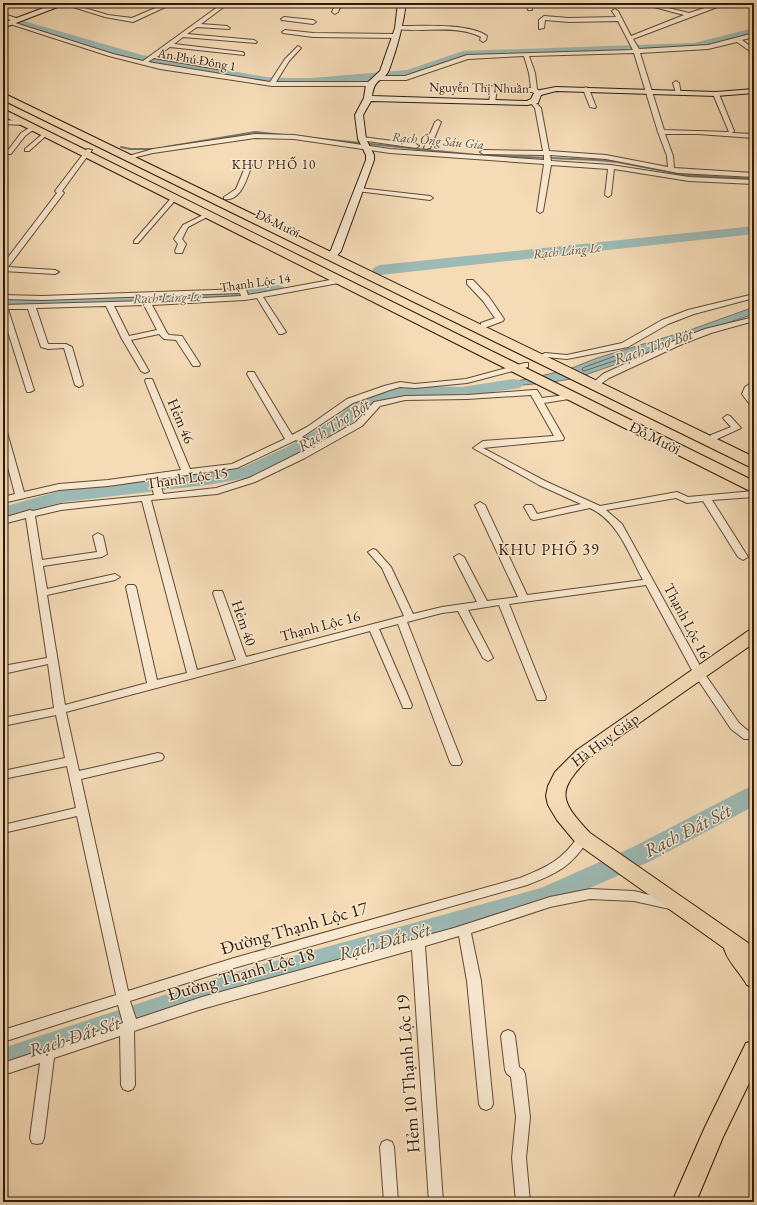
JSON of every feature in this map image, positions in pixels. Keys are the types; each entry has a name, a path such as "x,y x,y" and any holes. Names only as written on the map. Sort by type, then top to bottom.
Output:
{"highway":[{"name":"Đỗ Mười","path":"3,91 132,156 546,357"},
{"name":"Đỗ Mười","path":"3,96 226,198 333,254 484,325 546,357"},
{"name":"Đỗ Mười","path":"3,106 174,197 521,368"},
{"name":"Đỗ Mười","path":"3,112 88,152 521,368 556,388 573,393 754,480"},
{"path":"546,357 594,380"},
{"path":"521,368 573,393"},
{"name":"Đỗ Mười","path":"594,380 754,456"},
{"name":"Đỗ Mười","path":"594,380 754,463"},
{"name":"Đỗ Mười","path":"573,393 754,488"}],"main road":[{"name":"Hà Huy Giáp","path":"754,635 583,754 561,776 556,787 555,799 559,810 583,838 754,958"},
{"name":"Hà Huy Giáp","path":"724,937 738,954 754,979"},
{"path":"724,937 754,947"},
{"path":"684,1202 713,1134 753,1048"}],"street":[{"path":"12,23 66,4 76,3"},
{"path":"66,4 108,16 133,20 171,3"},
{"path":"150,60 226,3"},
{"path":"335,12 339,3"},
{"path":"333,254 370,160 363,143 359,115 368,98 370,84 384,72 399,28 402,3"},
{"path":"642,3 689,15"},
{"path":"630,38 725,3"},
{"path":"615,11 636,48 661,132 670,156 672,169"},
{"name":"An Phú Đông 1","path":"3,16 12,23 111,55 150,60 273,82 308,85 370,84"},
{"path":"541,28 542,20 544,18 569,20 619,19"},
{"path":"284,19 313,22 310,32 313,35"},
{"path":"196,25 227,28"},
{"path":"399,28 467,31 481,34 484,36 483,40"},
{"path":"285,32 313,35 396,36"},
{"path":"183,34 254,42"},
{"path":"380,76 406,78 467,57 636,48 708,47 754,35"},
{"path":"738,40 754,52"},
{"path":"169,45 242,54"},
{"path":"273,82 287,60 298,48"},
{"path":"486,87 536,91 526,54"},
{"path":"150,60 223,68"},
{"path":"676,83 680,93"},
{"path":"492,102 494,87"},
{"name":"Nguyễn Thị Nhuần","path":"368,98 533,102 536,91 556,89 716,94 754,92"},
{"path":"586,89 593,107"},
{"path":"716,94 731,131"},
{"path":"533,102 538,108 548,158 540,211"},
{"path":"3,122 29,125 18,140 16,146 9,152"},
{"path":"427,148 438,122"},
{"path":"661,132 698,132 754,136"},
{"path":"27,150 46,133"},
{"path":"132,156 153,150 255,136 294,137 523,154 690,179 754,182"},
{"path":"363,143 390,150 490,159 606,157 672,169 754,175"},
{"path":"3,269 61,193 58,191 88,152"},
{"path":"226,198 239,190 249,165"},
{"path":"608,195 611,167"},
{"path":"359,190 430,198"},
{"path":"136,242 174,197"},
{"path":"179,251 182,244 178,239 185,226 209,214"},
{"path":"3,269 55,272"},
{"name":"Thạnh Lộc 14","path":"3,297 259,296 341,280"},
{"path":"470,282 486,299 500,319 484,325"},
{"name":"Thạnh Lộc 14","path":"3,307 147,303 244,295"},
{"path":"259,296 282,332"},
{"path":"546,357 580,356 625,345 665,322 691,312 754,296"},
{"path":"147,303 162,331 163,336 166,338 179,338 196,364"},
{"path":"109,304 126,339 145,371"},
{"path":"30,306 44,345 48,347 68,347 80,385"},
{"path":"3,307 30,390"},
{"path":"594,380 606,376 677,343 708,331 754,319"},
{"path":"126,339 162,331"},
{"name":"Thạnh Lộc 15","path":"3,500 59,487 154,477 234,466 310,430 350,401 387,388 400,384 415,386 461,382 521,368"},
{"path":"251,374 293,438 317,447"},
{"name":"Hẻm 46","path":"149,381 187,473"},
{"path":"754,385 748,389 746,394 754,404"},
{"name":"Thạnh Lộc 15","path":"3,521 30,513 61,507 217,491 262,476 317,447 359,424 377,404 405,398 467,398 534,392 540,401"},
{"path":"540,401 573,393"},
{"name":"Thạnh Lộc 16","path":"540,401 560,438 483,444 477,448 542,483 595,507 617,524 699,674 734,726 748,736"},
{"path":"714,437 737,428 727,418"},
{"path":"3,432 20,495"},
{"path":"154,477 159,497"},
{"path":"529,508 534,517 677,495 687,500 754,494"},
{"path":"146,498 193,675"},
{"path":"706,498 743,557"},
{"path":"480,505 524,599"},
{"path":"30,513 60,710 129,1026 128,1085"},
{"path":"38,564 102,554 98,536"},
{"path":"373,552 386,567 456,762"},
{"path":"459,558 484,605"},
{"path":"43,593 115,577"},
{"name":"Thạnh Lộc 16","path":"3,722 60,710 405,619 462,608 649,582"},
{"path":"132,587 153,685"},
{"name":"Hẻm 40","path":"218,594 242,662"},
{"path":"503,602 541,698"},
{"path":"462,608 488,658"},
{"path":"373,627 407,705"},
{"path":"3,670 53,660"},
{"path":"75,776 158,757"},
{"path":"3,775 72,761"},
{"path":"3,829 82,812"},
{"name":"Đường Thạnh Lộc 17","path":"3,1036 123,1001 234,963 523,882 551,870 566,861 576,852 583,838"},
{"name":"Đường Thạnh Lộc 18","path":"3,1069 202,1003 464,930 550,902 590,894 634,896 679,906"},
{"path":"464,930 474,981 486,1104"},
{"name":"Hẻm 10 Thạnh Lộc 19","path":"418,942 436,1202"},
{"path":"508,1036 512,1070 518,1074 523,1117 519,1158 523,1202"},
{"path":"36,1138 48,1053"},
{"path":"387,1147 391,1202"}],"water":[{"path":"754,307 754,314 577,378 546,383 486,388 567,370 597,358 690,330"}],"waterway":[{"path":"3,18 110,51 142,59 266,81 288,82 312,82 409,73 463,54 694,46 754,31"},
{"name":"Rạch Ông Sáu Gia","path":"166,147 255,132 476,155 597,160 618,162 685,175 754,179"},
{"name":"Rạch Ông Sáu Gia","path":"121,147 130,149 156,149"},
{"name":"Rạch Láng Le","path":"380,270 754,230"},
{"name":"Rạch Láng Le","path":"3,303 140,300 257,294 278,290"},
{"name":"Rạch Thợ Bột","path":"3,513 63,496 246,473 296,450 343,421 364,402 383,394 410,391 462,392 514,384"},
{"name":"Rạch Đất Sét","path":"3,1060 231,984 547,896 642,854 754,795"}],"district":[{"name":"KHU PHỐ 10","path":"274,164"},
{"name":"KHU PHỐ 39","path":"549,549"}]}
